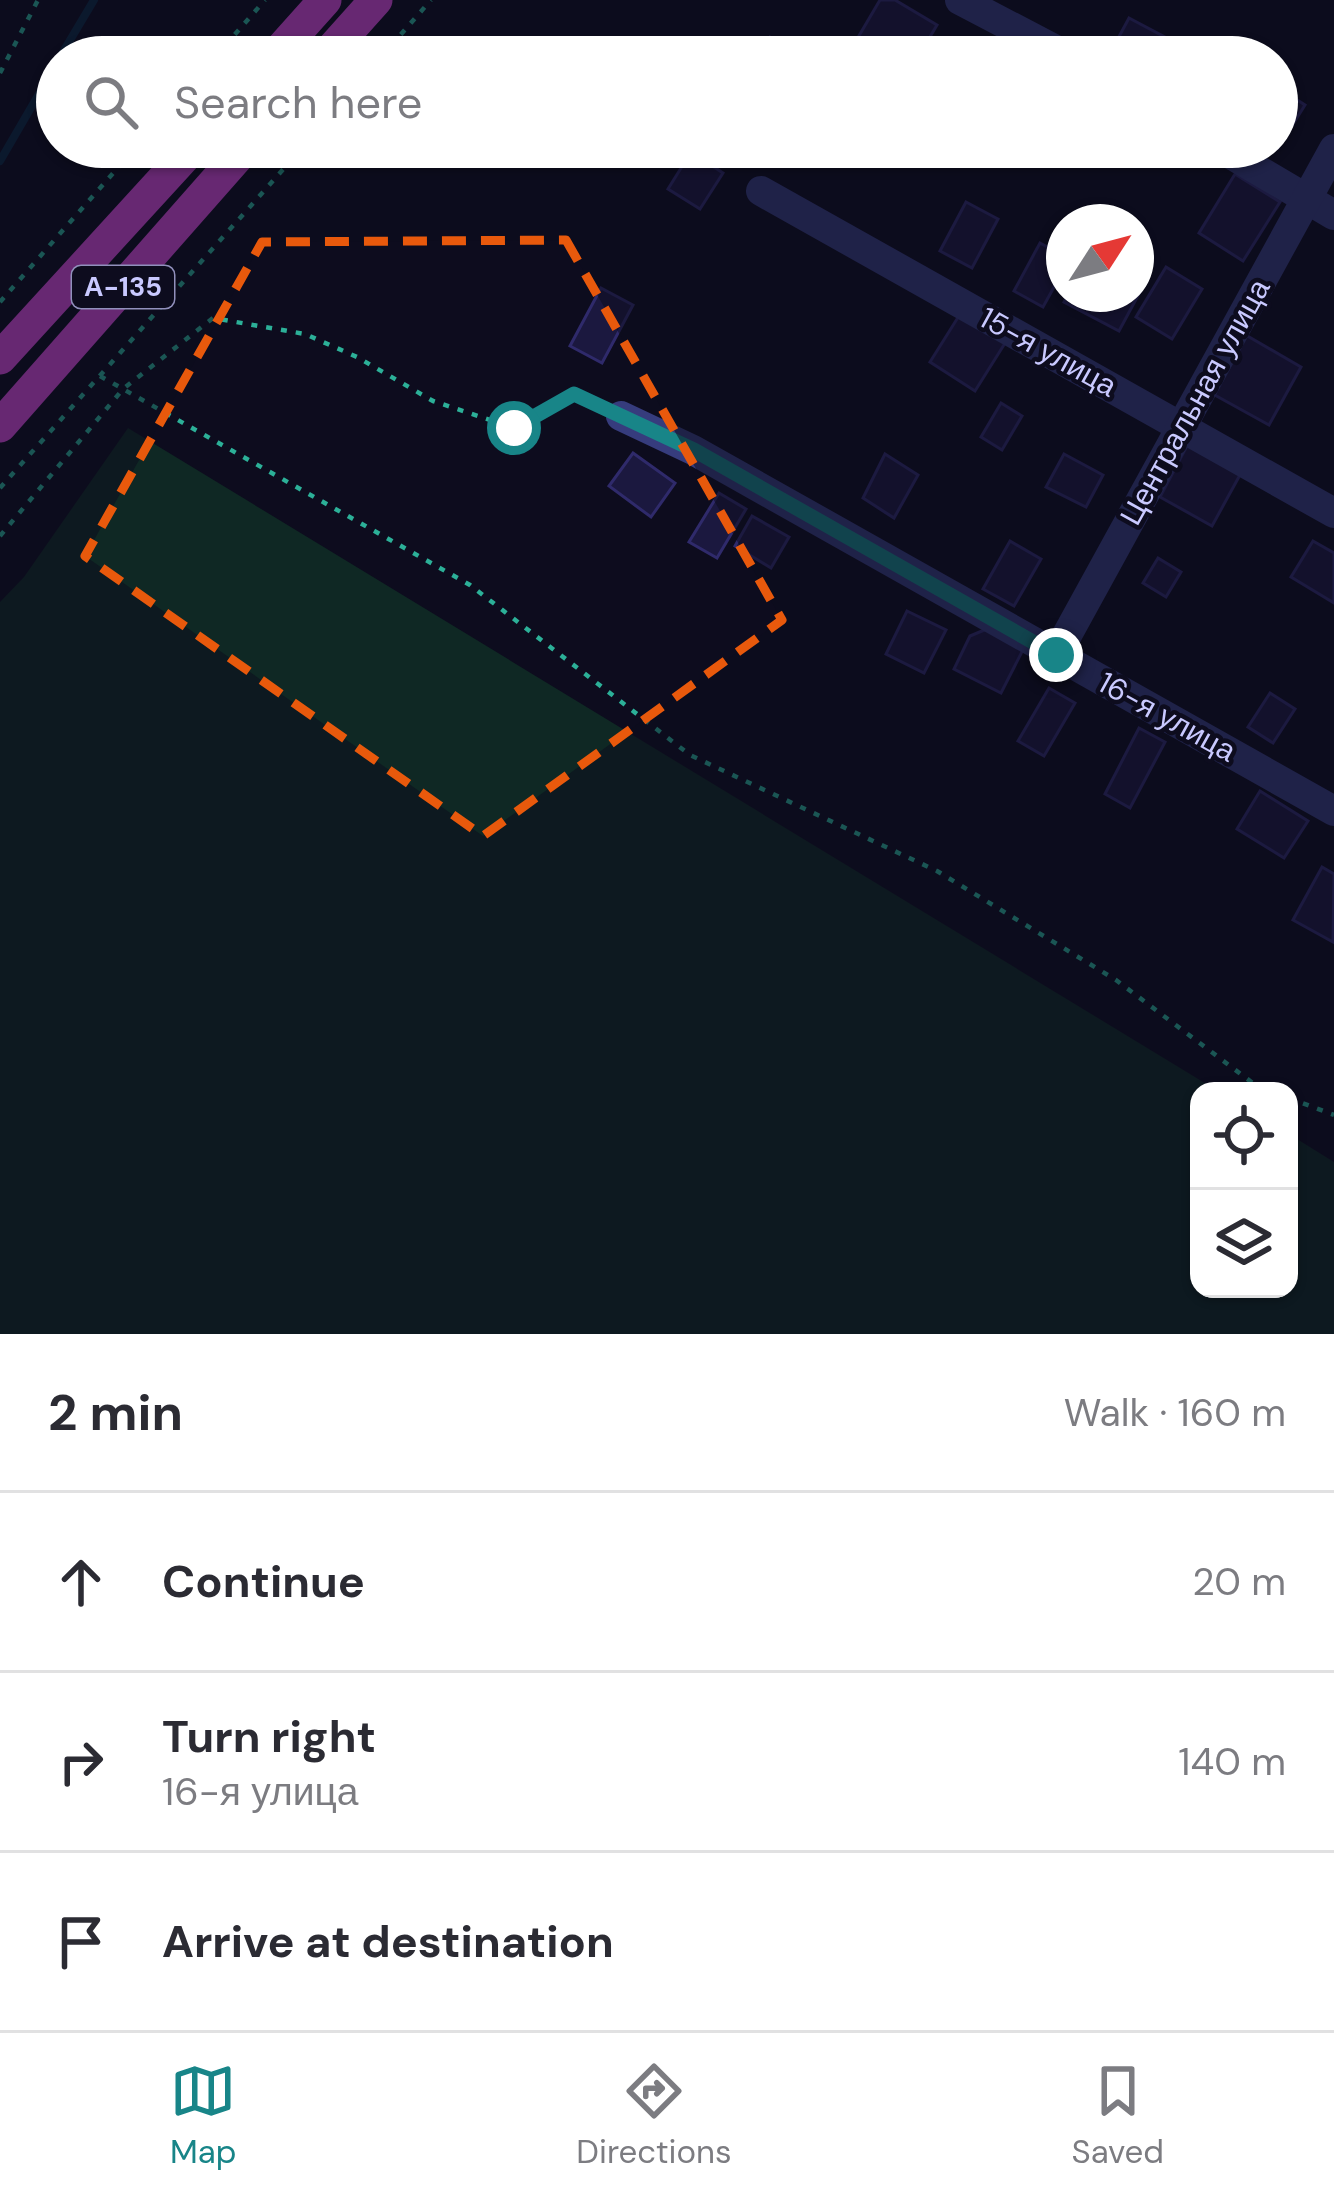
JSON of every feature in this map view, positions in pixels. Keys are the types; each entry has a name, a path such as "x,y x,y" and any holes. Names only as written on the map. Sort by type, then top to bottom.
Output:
{"highway":[{"path":"293,36 325,0"},
{"path":"344,36 376,0"},
{"name":"А-135","path":"0,358 174,168"},
{"name":"А-135","path":"0,426 227,168"}],"street":[{"path":"960,0 1029,36"},
{"name":"Центральная улица","path":"1056,655 1182,427 1320,207 1334,149"},
{"path":"1254,168 1320,207"},
{"name":"15-я улица","path":"761,191 1334,513"},
{"name":"16-я улица","path":"621,416 694,450 1334,811"}],"path":[{"path":"0,73 38,0"},
{"path":"233,36 265,0"},
{"path":"399,36 431,0"},
{"path":"0,302 118,168"},
{"path":"0,488 284,168"},
{"path":"0,536 123,389 213,318 304,334 357,357 433,401 514,428 574,394 621,416"},
{"path":"100,376 470,585 690,755 937,871 1116,980 1251,1082"},
{"path":"1298,1101 1334,1115"}],"highlighted area":[{"path":"566,240 782,620 483,836 85,556 262,242"}],"green space":[{"path":"128,428 1203,1082 1190,1082 1190,1298 1298,1298 1298,1140 1334,1162 1334,1334 0,1334 0,602 24,577"}],"building":[{"path":"880,0 895,0 937,25 930,36 859,36"},
{"path":"1129,18 1163,36 1119,36"},
{"path":"681,168 715,168 723,173 700,209 668,189"},
{"path":"1235,174 1280,202 1243,261 1199,233"},
{"path":"966,202 998,219 972,268 940,251"},
{"path":"1040,243 1046,246 1043,307 1014,291"},
{"path":"1166,267 1202,289 1172,339 1136,317 1139,312 1154,312 1154,287"},
{"path":"601,288 633,305 602,363 570,346"},
{"path":"962,311 1007,340 975,391 930,362"},
{"path":"1083,312 1129,312 1119,331"},
{"path":"1244,334 1301,367 1269,425 1211,393"},
{"path":"1001,403 1022,416 1002,450 981,437"},
{"path":"1188,444 1241,473 1212,526 1160,497"},
{"path":"633,453 675,483 651,517 609,486"},
{"path":"885,454 918,475 894,518 863,498"},
{"path":"1064,454 1103,475 1086,507 1046,487"},
{"path":"719,493 746,509 717,558 689,542"},
{"path":"752,516 789,537 771,568 735,546"},
{"path":"1010,541 1041,559 1014,606 983,589"},
{"path":"1313,541 1334,553 1334,603 1291,577"},
{"path":"1158,558 1181,572 1166,597 1143,583"},
{"path":"907,611 946,630 924,673 886,654"},
{"path":"1001,623 1029,638 1001,693 954,669 970,636"},
{"path":"1049,688 1075,703 1044,756 1018,741"},
{"path":"1270,693 1295,709 1273,743 1248,727"},
{"path":"1139,728 1165,742 1130,808 1105,794"},
{"path":"1260,791 1308,821 1284,858 1237,829"},
{"path":"1322,867 1334,874 1333,942 1293,920"}],"waterway":[{"path":"73,36 94,0"},
{"path":"0,161 36,99"}],"route":[{"path":"514,428 574,394 694,450 1056,655"}]}
